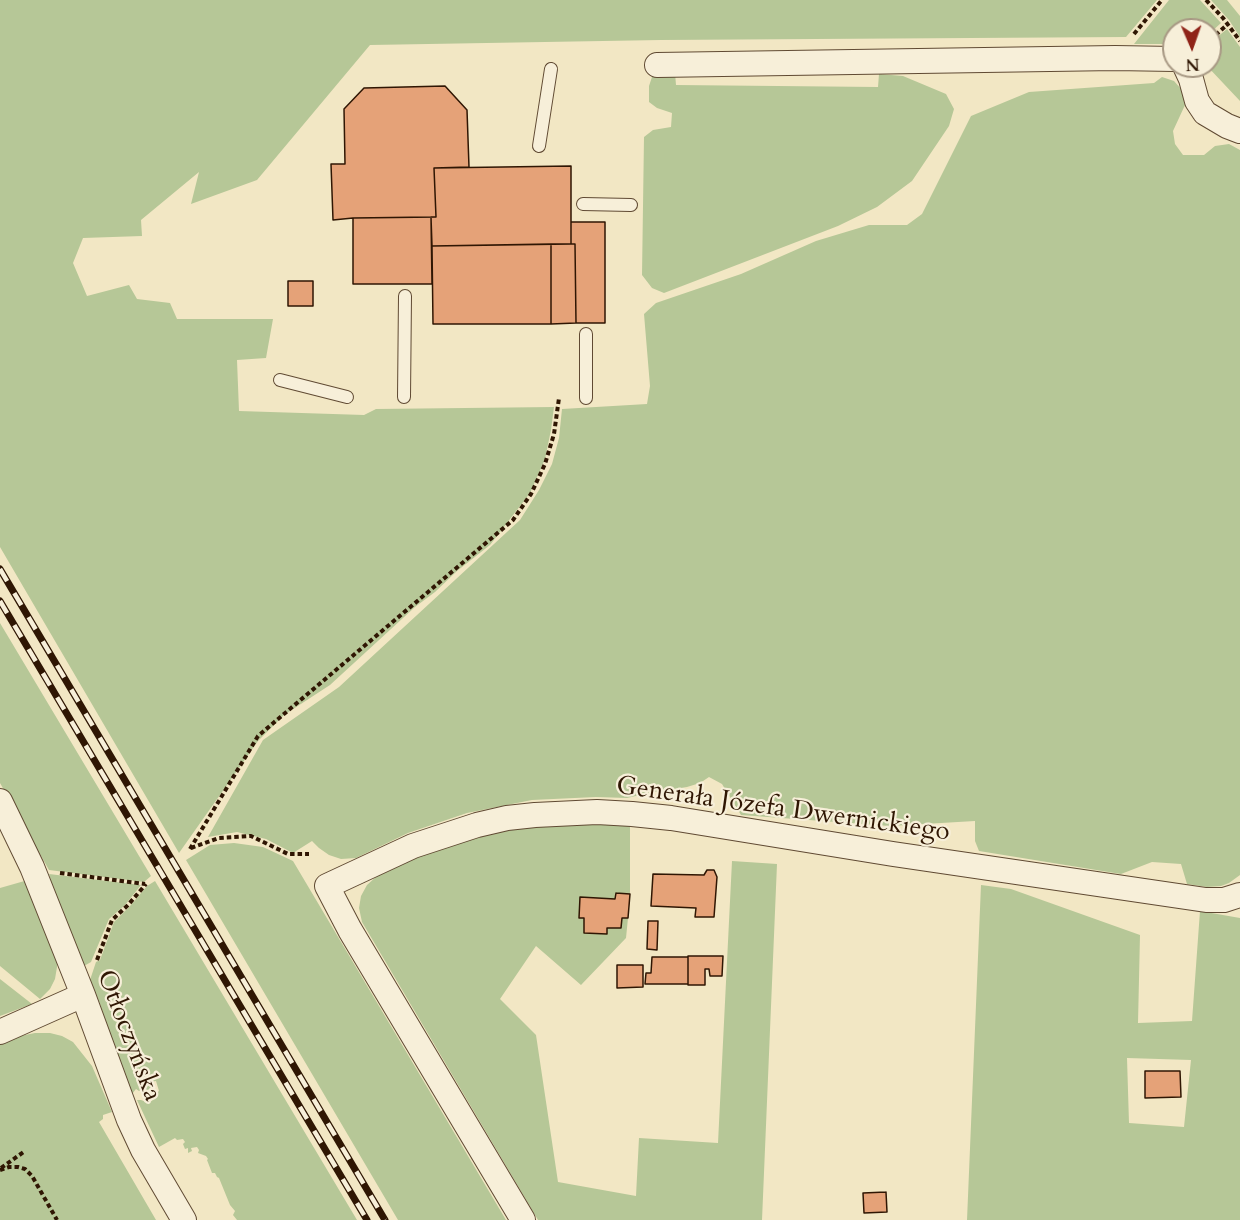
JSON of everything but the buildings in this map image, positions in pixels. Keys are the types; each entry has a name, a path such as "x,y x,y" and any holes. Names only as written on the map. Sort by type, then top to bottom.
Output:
{"street":[{"path":"657,64 1162,59"},
{"path":"1191,78 1197,101 1204,113 1240,131"},
{"name":"Otłoczyńska","path":"0,801 32,867 129,1120 184,1220"},
{"name":"Generała Józefa Dwernickiego","path":"523,1220 350,930 327,886 413,846 477,825 519,816 587,812 671,818 893,854 1206,900 1224,900 1240,895"},
{"path":"0,1032 83,995"}],"lane":[{"path":"539,146 551,69"},
{"path":"583,204 631,205"},
{"path":"404,398 405,296"},
{"path":"586,334 586,398"},
{"path":"280,380 347,397"}],"path":[{"path":"1115,58 1162,0"},
{"path":"1206,0 1240,41"},
{"path":"1222,29 1228,24"},
{"path":"309,854 288,854 251,836 219,838 190,849 258,736 513,520 531,494 545,464 554,434 559,398"},
{"path":"32,867 46,871 146,884 112,920 83,995"},
{"path":"0,1169 25,1151"},
{"path":"0,1169 9,1167 25,1169 32,1176 57,1220"}],"green space":[{"path":"0,0 1157,0 1126,37 661,40 370,45 257,180 191,204 199,172 141,220 142,236 83,238 73,263 87,296 129,285 137,299 170,303 177,319 273,319 266,358 237,360 239,411 364,415 376,409 554,407 545,459 530,493 490,545 415,607 330,685 284,715 258,741 179,853 0,547"},
{"path":"1169,0 1200,0 1216,18 1162,18 1162,44 1134,44"},
{"path":"1211,0 1227,0 1240,16 1240,37 1229,20"},
{"path":"1227,29 1240,47 1240,101 1218,78 1222,78 1222,33"},
{"path":"675,73 676,85 878,87 879,74 903,76 946,94 954,109 949,126 912,181 877,207 838,226 664,293 652,288 642,275 644,137 653,130 671,127 672,113 657,108 649,102 649,86 652,77"},
{"path":"1162,77 1174,81 1182,90 1185,105 1173,131 1175,144 1183,155 1204,155 1215,146 1229,144 1240,150 1240,875 1221,886 1207,887 1187,884 1181,864 1152,862 1121,874 979,851 975,841 975,821 890,826 741,815 722,784 709,777 687,787 627,798 532,800 467,813 408,833 356,858 341,859 329,855 312,841 293,853 266,839 237,832 208,837 263,740 339,687 520,520 552,464 559,438 562,409 647,404 650,386 644,314 656,303 741,274 816,241 869,225 907,225 922,214 971,116 1029,92 1154,83"},
{"path":"0,623 151,876 144,882 49,870 0,783"},
{"path":"545,824 630,825 630,894 616,893 615,899 580,918 584,918 584,933 606,934 607,928 621,928 622,918 628,918 626,938 581,985 536,946 500,999 536,1035 558,1182 636,1196 639,1138 718,1143 732,861 777,864 762,1220 538,1220 362,922 359,908 361,896 367,885 377,876 431,851 495,833"},
{"path":"234,843 263,847 293,861 506,1220 398,1220 186,860 210,845"},
{"path":"49,874 141,885 125,905 109,919 91,962 84,966 59,908"},
{"path":"28,880 57,955 55,979 50,989 40,999 0,966 0,888"},
{"path":"155,881 357,1220 237,1220 219,1178 212,1173 208,1159 198,1153 197,1147 191,1148 192,1151 188,1153 183,1139 175,1138 159,1147 137,1100 149,1103 154,1099 151,1091 155,1094 159,1091 156,1081 150,1082 151,1088 146,1091 144,1088 139,1091 136,1089 132,1094 90,980 114,922 147,886"},
{"path":"981,885 1011,889 1140,935 1138,1023 1192,1021 1200,911 1240,918 1240,1220 967,1220","holes":["1127,1058 1191,1060 1184,1127 1129,1123"]},
{"path":"0,979 32,1004 0,1016"},
{"path":"35,1033 50,1033 73,1042 92,1066 112,1112 103,1115 103,1119 99,1122 156,1220 0,1220 0,1044"}],"railway":[{"path":"0,569 385,1220"},
{"path":"0,601 367,1220"}]}
